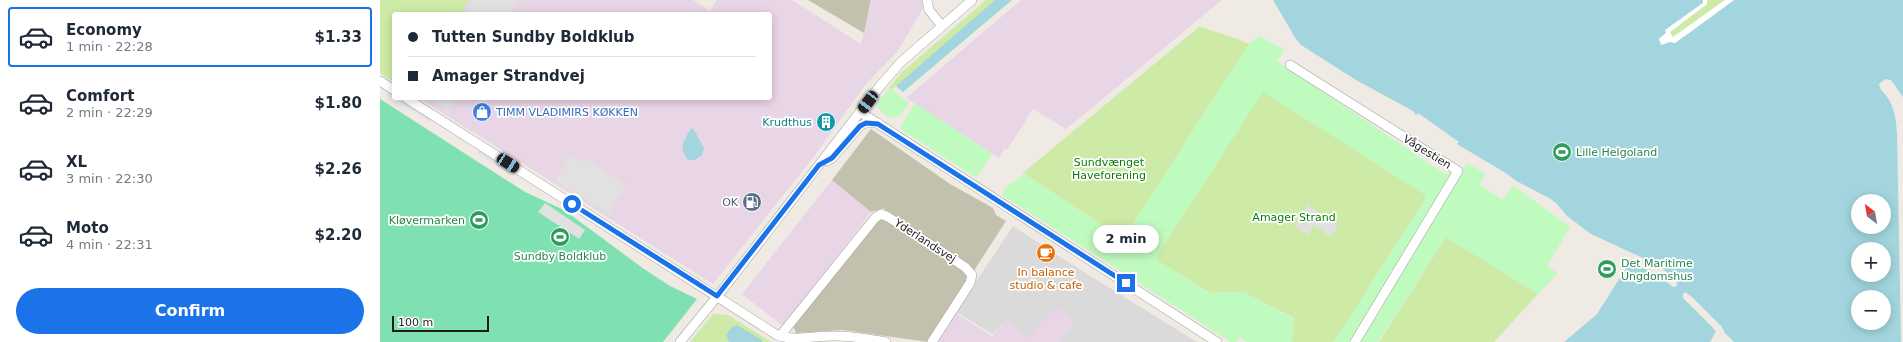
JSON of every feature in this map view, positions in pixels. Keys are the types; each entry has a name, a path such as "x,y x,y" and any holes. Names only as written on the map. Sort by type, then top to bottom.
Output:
{"street":[{"path":"927,0 929,10 942,26"},
{"path":"680,342 860,112 901,62 972,0"},
{"name":"Vågestien","path":"1290,65 1458,172 1355,342"},
{"path":"380,81 392,89"},
{"path":"409,100 780,336 793,338 835,336 886,342"},
{"path":"860,112 1217,342"},
{"path":"819,165 832,158 860,126 866,123 878,124"},
{"name":"Yderlandsvej","path":"780,336 875,218 881,214 965,267 972,275 970,283 932,342"}],"shaded area":[{"path":"470,0 693,0 710,11 717,0 792,0 861,44 872,0 928,0 897,52 865,85 815,155 713,284 422,100 772,100 772,12 461,12"},
{"path":"473,0 518,0 510,12 465,12"},
{"path":"808,0 871,0 864,33"},
{"path":"1021,0 1222,0 1066,129 1033,109 1007,150 1005,148 999,158 906,98"},
{"path":"390,91 392,92 392,98 387,95"},
{"path":"395,100 404,100 433,118 430,122"},
{"path":"433,100 455,100 448,111"},
{"path":"871,129 950,184 993,208 996,215 1006,221 928,342 843,330 796,333 793,326 885,208 871,212 832,180"},
{"path":"480,149 511,169 509,173 477,153"},
{"path":"570,154 583,162 586,158 626,185 608,214 555,181"},
{"path":"832,180 871,212 784,327 742,294"},
{"path":"545,203 585,230 579,239 538,212"},
{"path":"1308,205 1338,225 1331,237 1314,225 1308,235 1295,226"},
{"path":"1013,226 1063,259 1197,342 1058,342 1075,323 1027,339 1006,321 992,334 956,312"},
{"path":"1057,307 1075,323 1058,342 937,342 955,313 992,336 1006,321 1027,339"}],"green space":[{"path":"380,0 470,0 461,12 392,12 392,81 380,73"},
{"path":"986,0 995,0 892,90 889,87 902,72"},
{"path":"1707,0 1725,0 1673,38 1670,32 1707,4"},
{"name":"Sundvænget Haveforening","path":"1200,26 1249,44 1123,239 1023,173"},
{"path":"1259,36 1285,50 1277,61 1443,173 1460,174 1467,163 1486,174 1479,184 1502,200 1514,186 1570,227 1547,266 1558,273 1538,294 1446,237 1378,342 1334,342 1427,196 1263,92 1155,259 1209,293 1243,292 1294,319 1292,342 1248,342 1240,337 1236,342 1231,342 1002,195 1008,186 1024,174 1123,239 1249,44"},
{"path":"890,88 909,103 901,115 889,118 877,107 878,103"},
{"name":"Amager Strand","path":"1263,91 1427,196 1334,342 1292,342 1294,318 1243,292 1210,293 1155,259"},
{"name":"Kløvermarken","path":"380,99 525,192 564,210 644,269 670,286 697,299 663,342 380,342"},
{"path":"915,103 992,154 979,174 975,177 902,130 901,126"},
{"path":"1446,237 1538,294 1494,342 1379,342"},
{"path":"713,314 728,315 771,342 690,342"}],"water":[{"path":"995,0 1012,0 903,92 896,86"},
{"path":"1273,0 1703,0 1703,3 1659,39 1670,42 1688,34 1734,0 1903,0 1903,97 1891,80 1885,79 1879,84 1893,108 1896,120 1901,342 1734,342 1725,333 1722,327 1685,292 1683,294 1683,298 1716,331 1710,342 1564,342 1597,314 1630,262 1658,275 1673,287 1677,286 1677,283 1658,265 1591,234 1567,216 1551,199 1518,182 1457,144 1459,142 1418,113 1416,115 1413,111 1356,80 1301,45"},
{"path":"691,128 694,130 704,148 702,155 695,160 688,160 683,151 684,141"},
{"path":"737,325 762,340 762,342 729,342 726,335 731,328"}],"pier":[{"path":"1703,0 1707,0 1707,4 1670,32 1673,37 1725,0 1734,0 1675,43 1670,42 1661,45 1659,39 1666,33 1665,30 1703,3"}],"place":[{"name":"TIMM VLADIMIRS KØKKEN","path":"482,112"},
{"name":"Krudthus","path":"826,122"},
{"name":"Lille Helgoland","path":"1562,152"},
{"name":"OK","path":"752,202"},
{"name":"Kløvermarken","path":"479,220"},
{"name":"Sundby Boldklub","path":"560,237"},
{"name":"In balance studio & cafe","path":"1046,253"},
{"name":"Det Maritime Ungdomshus","path":"1607,269"}],"route":[{"path":"572,204 717,296 819,165 832,158 855,130 866,123 871,123 878,124 1126,283"}]}
